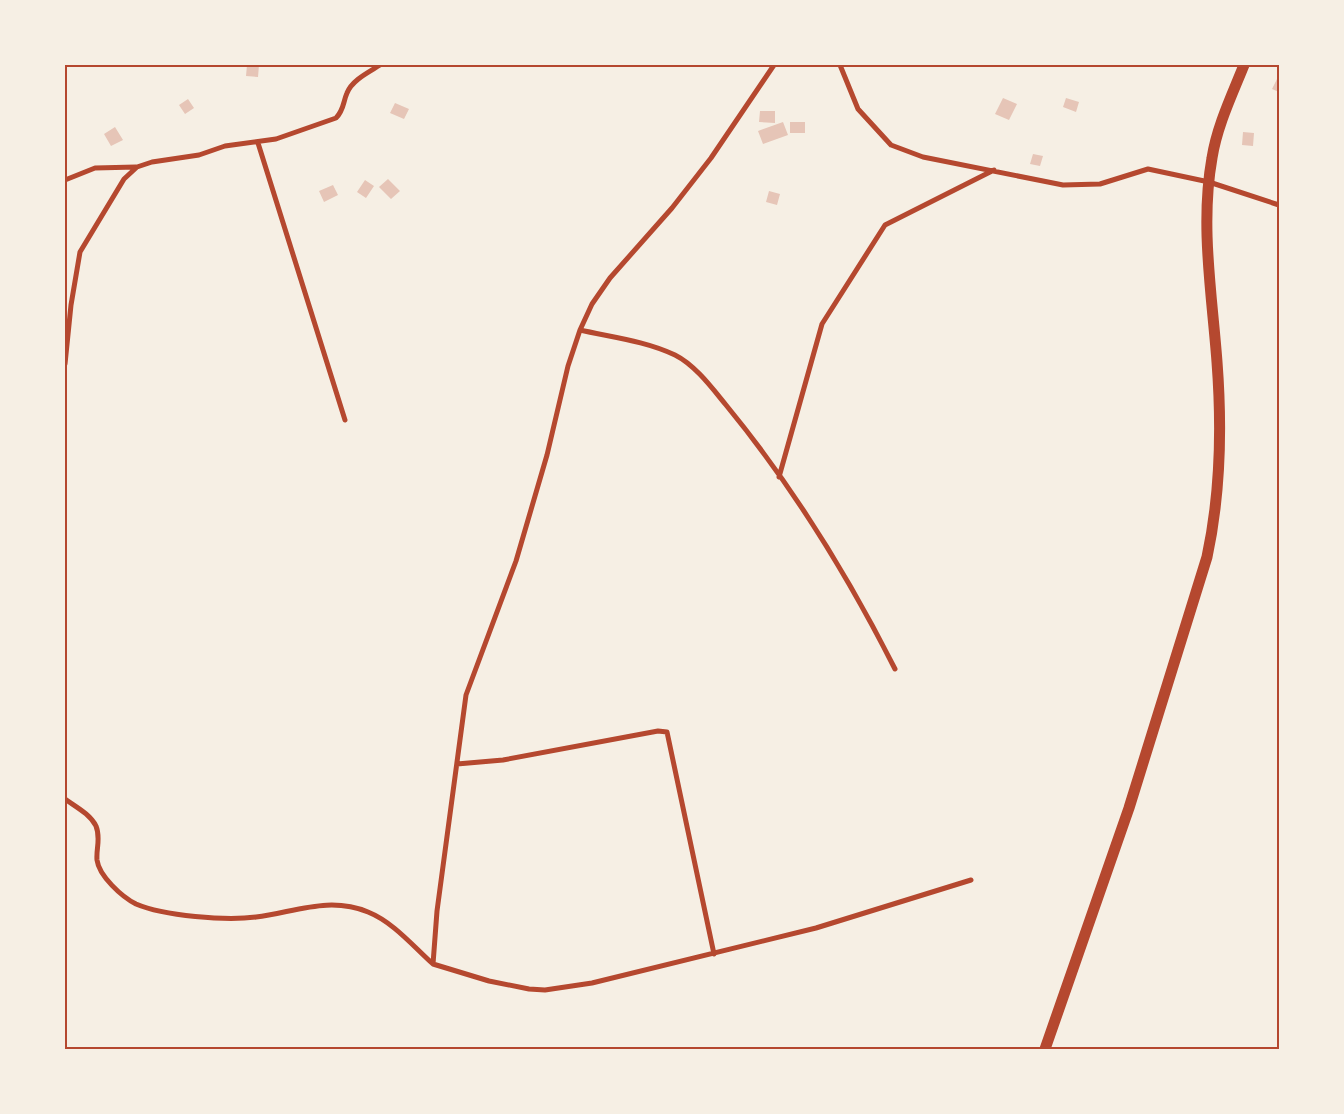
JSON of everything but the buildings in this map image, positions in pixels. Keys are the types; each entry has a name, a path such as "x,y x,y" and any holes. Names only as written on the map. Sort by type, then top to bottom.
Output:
{"main road":[{"path":"1045,1049 1129,808 1207,557 1215,520 1220,481 1220,433 1217,364 1207,245 1209,182 1218,131 1244,65"}],"street":[{"path":"65,180 95,168 137,167 152,162 199,155 226,146 258,143 300,132 336,118 342,112 346,94 353,83 380,65"},
{"path":"433,964 456,764 466,696 516,561 547,455 568,366 580,330 592,304 610,278 672,208 711,158 774,65"},
{"path":"840,65 858,109 891,145 923,157 1064,185 1100,184 1148,169 1209,182 1279,205"},
{"path":"258,143 345,420"},
{"path":"65,361 71,305 80,252 124,179 137,167"},
{"path":"779,477 822,324 885,225 995,170"},
{"path":"580,330 639,343 676,356 706,381 746,430 779,477 868,614 895,669"},
{"path":"456,764 503,760 658,730 667,732 714,954"},
{"path":"65,799 90,817 98,835 98,862 101,869 116,891 137,904 165,912 226,918 256,917 322,904 344,904 369,912 391,926 433,964 510,986 545,990 592,983 816,928 971,880"}]}
